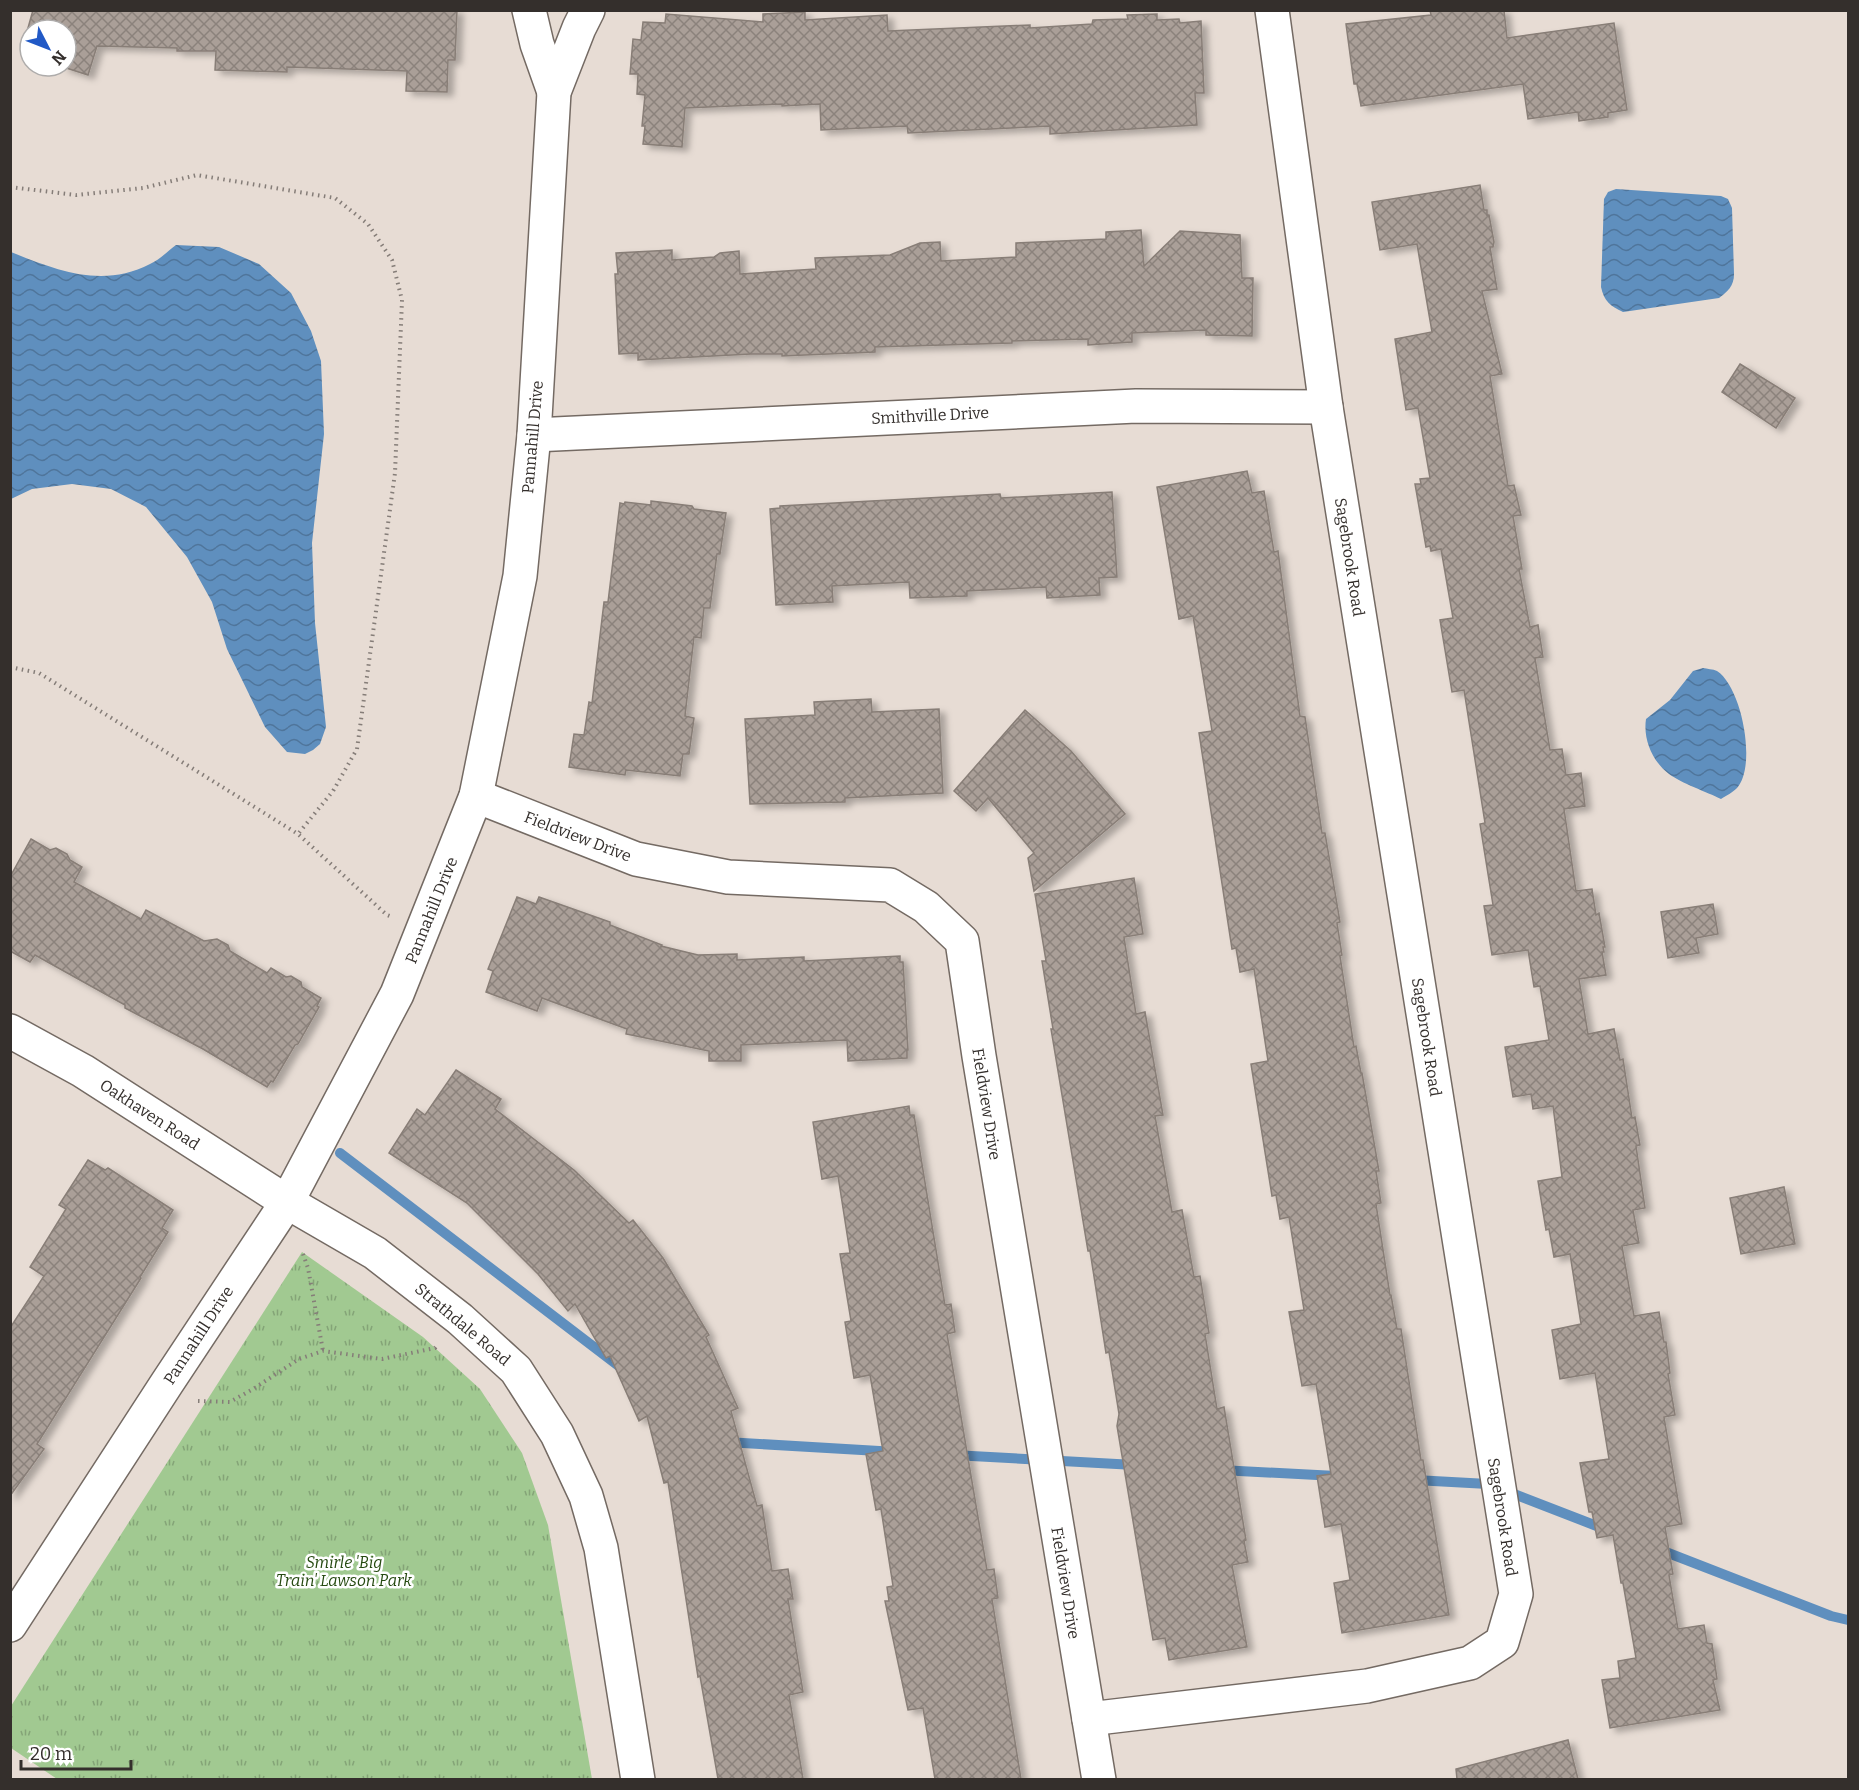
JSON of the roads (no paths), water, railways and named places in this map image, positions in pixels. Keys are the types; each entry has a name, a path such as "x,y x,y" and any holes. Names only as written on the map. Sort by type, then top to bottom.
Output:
{"street":[{"name":"Pannahill Drive","path":"528,10 554,92"},
{"name":"Pannahill Drive","path":"10,1625 287,1202 397,994 476,796 520,576 534,435 554,92 588,10"},
{"name":"Sagebrook Road","path":"1089,1719 1367,1686 1470,1663 1502,1642 1516,1594 1326,408 1272,10"},
{"name":"Smithville Drive","path":"534,435 1136,406 1326,408"},
{"name":"Fieldview Drive","path":"476,796 636,859 728,877 890,885 926,907 962,940 1099,1779"},
{"name":"Oakhaven Road","path":"10,1031 83,1071 287,1202"},
{"name":"Strathdale Road","path":"287,1202 375,1252 460,1319 516,1370 557,1434 586,1496 601,1548 638,1779"}],"water":[{"path":"1616,189 1721,196 1728,199 1732,208 1734,274 1732,285 1728,290 1719,298 1623,312 1611,305 1601,287 1604,199 1608,192"},
{"path":"176,245 219,247 259,264 291,293 311,331 321,361 324,434 312,543 315,623 326,727 320,744 305,754 287,752 265,727 227,649 212,602 187,557 146,507 111,489 72,484 32,489 11,499 11,252 62,270 97,276 132,271 150,264"},
{"path":"1703,668 1717,671 1726,680 1740,709 1744,727 1746,763 1743,777 1737,788 1721,799 1669,774 1653,756 1647,742 1646,719 1670,700 1693,671"}],"waterway":[{"path":"340,1153 624,1370"},
{"path":"726,1442 896,1452"},
{"path":"953,1455 1135,1465"},
{"path":"1220,1470 1336,1476"},
{"path":"1415,1480 1488,1484 1607,1530"},
{"path":"1658,1549 1831,1616 1848,1620"}],"park label":[{"name":"Smirle 'Big Train' Lawson Park","path":"344,1571"}]}
